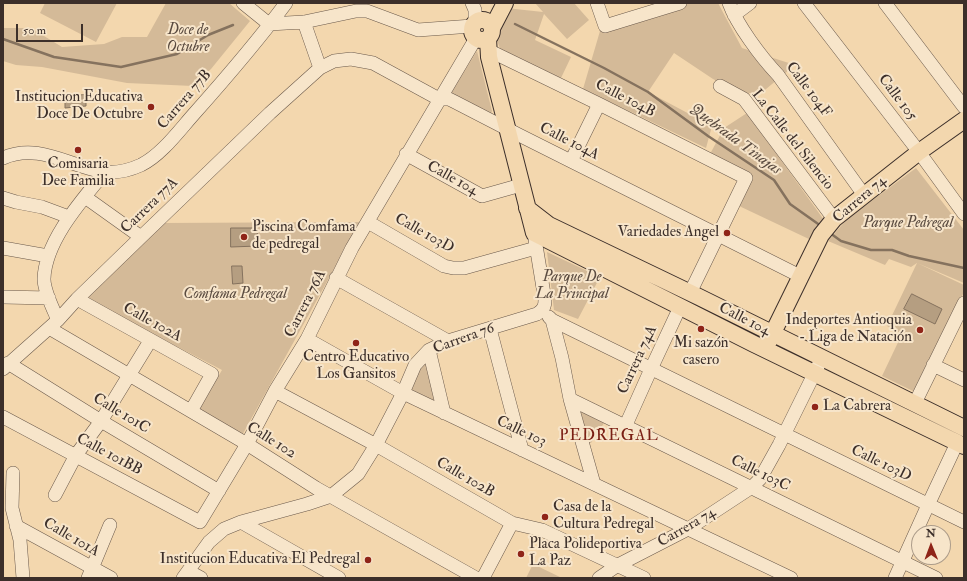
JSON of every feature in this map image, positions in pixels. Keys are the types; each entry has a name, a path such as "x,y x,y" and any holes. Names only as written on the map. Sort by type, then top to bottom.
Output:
{"main road":[{"path":"484,26 497,116 507,128 535,241"},
{"name":"Carrera 74","path":"765,349 821,235 834,219 919,152 964,120"},
{"name":"Calle 104","path":"527,208 548,225 964,428"},
{"name":"Calle 104","path":"535,241 680,307 960,444"}],"street":[{"path":"243,3 269,24 304,22 356,11 367,11 418,30 484,26"},
{"name":"Carrera 77B","path":"3,158 21,152 40,153 105,172 124,171 141,164 165,147 212,93 286,3"},
{"path":"597,3 605,26 663,6 680,3"},
{"path":"731,9 750,3"},
{"name":"Calle 105","path":"804,3 919,152 964,214"},
{"path":"885,3 964,107"},
{"name":"Calle 104F","path":"731,9 766,62 778,75 864,195"},
{"path":"304,22 320,68 334,61 351,59 373,63 439,99 449,99 497,116"},
{"name":"Carrera 76A","path":"200,522 247,444 275,391 307,339 336,278 406,154 484,26"},
{"name":"Calle 104B","path":"484,26 599,104 746,178 719,235"},
{"name":"Carrera 77A","path":"5,366 53,324 270,113 320,68"},
{"name":"La Calle del Silencio","path":"720,86 744,99 834,219"},
{"path":"571,161 599,104"},
{"name":"Calle 104A","path":"507,128 800,276"},
{"name":"Calle 104","path":"406,154 482,196 521,185"},
{"path":"53,324 49,298 44,280 48,256 69,217 105,172"},
{"path":"85,197 141,237"},
{"path":"3,198 69,217"},
{"name":"Calle 103D","path":"368,222 444,266 453,268 464,268 535,241"},
{"path":"690,293 719,235"},
{"path":"535,241 545,300 543,309 552,320 651,369"},
{"path":"3,248 48,256"},
{"path":"336,278 448,341"},
{"path":"3,298 49,298"},
{"name":"Calle 102A","path":"77,299 150,341 212,374 190,411"},
{"path":"915,403 964,303"},
{"name":"Carrera 74A","path":"625,427 680,307"},
{"name":"Carrera 76","path":"185,574 200,553 215,536 224,529 241,522 266,516 330,496 358,474 376,445 402,394 415,364 429,350 448,341 537,314 543,309"},
{"path":"552,320 562,358 570,399 594,484"},
{"name":"Calle 102","path":"53,324 129,375 247,444 316,488 461,574 476,578"},
{"path":"490,329 522,450"},
{"name":"Calle 103","path":"307,339 402,394 791,578"},
{"path":"55,495 76,455 101,421 150,341"},
{"path":"429,350 444,413"},
{"path":"752,488 760,479 822,358"},
{"path":"933,365 964,380"},
{"name":"Calle 101C","path":"5,366 219,491"},
{"name":"Calle 103D","path":"651,369 964,522"},
{"name":"Calle 102B","path":"275,391 376,445 512,524 542,530 644,578"},
{"name":"Calle 103C","path":"570,399 936,578"},
{"name":"Calle 101BB","path":"4,421 76,455 200,522"},
{"path":"895,578 928,505 960,444"},
{"path":"13,473 12,508 20,540 23,578"},
{"name":"Carrera 74","path":"599,578 618,565 688,529 752,488"},
{"path":"260,533 261,518 266,516"},
{"path":"241,522 339,578"},
{"path":"483,578 512,524"},
{"path":"90,573 110,525"},
{"name":"Calle 101A","path":"16,526 90,573 110,578"},
{"path":"185,574 201,578"}],"green space":[{"path":"45,3 117,3 96,42 40,13"},
{"name":"Doce de Octubre","path":"166,3 229,3 250,21 211,69 193,86 127,83 42,67 16,65 3,61 3,28 31,28 62,47 104,44 122,37 147,37"},
{"path":"535,3 574,3 589,20 567,39 544,14 535,40 571,57 561,78 502,55 494,31 506,8 543,12"},
{"path":"669,3 718,3 742,48 795,65 760,94 739,92 713,79 674,53 648,92 712,126 706,148 583,89 600,31 636,19"},
{"path":"477,51 492,111 491,114 450,95"},
{"path":"747,113 824,220 811,240 737,205 750,174 710,154 724,128"},
{"name":"Parque Pedregal","path":"916,168 964,230 964,283 917,263 911,267 889,259 885,265 828,241 847,219"},
{"name":"Comfama Pedregal","path":"360,222 240,439 195,415 222,370 84,298 162,223"},
{"name":"Parque De La Principal","path":"547,252 600,277 578,319 554,310"},
{"name":"Indeportes Antioquia - Liga de Natación","path":"917,263 964,285 964,292 915,392 882,376 902,334 887,326"},
{"path":"429,355 440,407 404,388"},
{"path":"581,411 604,423 591,443 588,443"},
{"path":"533,564 562,578 526,578"}],"shaded area":[{"path":"86,95 86,106 65,108 65,96"},
{"name":"Piscina Comfama de pedregal","path":"231,228 257,228 258,246 231,247"},
{"path":"232,266 242,266 243,283 233,284"},
{"path":"912,294 942,309 935,324 904,309"}],"waterway":[{"name":"Quebrada Tinajas","path":"515,24 604,68 648,92 708,136 774,180 790,204 821,226"},
{"name":"Quebrada Tinajas","path":"3,39 54,57 121,67 177,54 208,35 233,25"},
{"name":"Quebrada Tinajas","path":"830,233 841,241 871,250 892,250 909,256 964,268"}],"place":[{"name":"Institucion Educativa Doce De Octubre","path":"151,107"},
{"name":"Comisaria Dee Familia","path":"78,150"},
{"name":"Variedades Angel","path":"727,233"},
{"name":"Piscina Comfama de pedregal","path":"244,237"},
{"name":"Mi sazón casero","path":"701,329"},
{"name":"Indeportes Antioquia - Liga de Natación","path":"920,330"},
{"name":"Centro Educativo Los Gansitos","path":"356,343"},
{"name":"La Cabrera","path":"815,407"},
{"name":"Casa de la Cultura Pedregal","path":"545,517"},
{"name":"Placa Polideportiva La Paz","path":"521,554"},
{"name":"Institucion Educativa El Pedregal","path":"368,560"}],"district":[{"name":"PEDREGAL","path":"609,437"}]}
